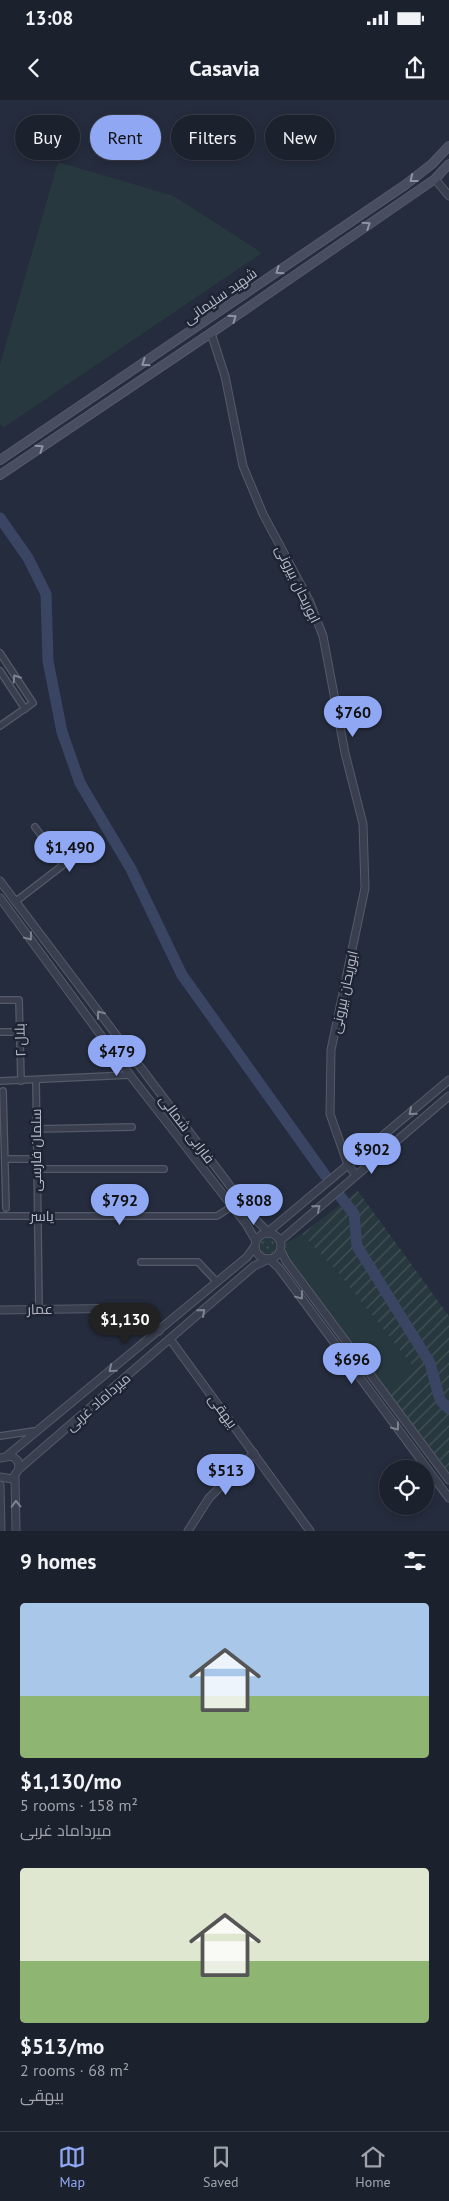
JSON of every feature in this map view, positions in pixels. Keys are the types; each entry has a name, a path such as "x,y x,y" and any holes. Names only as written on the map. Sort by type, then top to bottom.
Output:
{"main road":[{"name":"شهید سلیمانی","path":"0,460 405,184 432,164 449,146"},
{"name":"شهید سلیمانی","path":"0,475 211,334 435,178 449,164"}],"street":[{"path":"435,178 449,196"},
{"name":"ابوریحان بیرونی","path":"211,334 225,376 244,466 263,514 308,600 323,636 345,753 363,824 365,888 332,1050 330,1114 348,1165 356,1175"},
{"path":"0,653 32,703 0,726"},
{"path":"0,671 25,708"},
{"path":"15,902 63,866 35,827"},
{"name":"فارابی شمالی","path":"0,881 255,1219 268,1232"},
{"name":"فارابی شمالی","path":"0,898 130,1075 246,1224 255,1243"},
{"name":"بلال ۲","path":"0,1000 19,1000 21,1081"},
{"path":"0,1032 20,1032"},
{"path":"0,1081 130,1075"},
{"name":"سلمان فارسی","path":"36,1080 36,1215 39,1309"},
{"path":"449,1080 268,1232 261,1234 255,1243 258,1254 269,1259 279,1268 449,1498"},
{"path":"3,1091 2,1133 5,1159 2,1169 6,1208"},
{"path":"281,1240 449,1096"},
{"path":"36,1129 132,1128"},
{"path":"5,1159 36,1159"},
{"path":"36,1169 164,1168"},
{"name":"یاسر","path":"0,1216 217,1216 231,1207"},
{"path":"268,1232 276,1234 281,1240 281,1251 286,1261 449,1480"},
{"name":"میرداماد غربی","path":"3,1456 160,1331 247,1257 255,1243"},
{"path":"269,1259 276,1257 281,1251"},
{"name":"میرداماد غربی","path":"19,1469 254,1266 269,1259"},
{"path":"140,1262 198,1262 217,1282"},
{"name":"عمار","path":"0,1310 138,1308 160,1331"},
{"name":"بیهقی","path":"170,1339 310,1531"},
{"path":"0,1436 34,1431"},
{"path":"188,1531 210,1498 254,1453"},
{"path":"3,1456 15,1458 19,1469 15,1477 16,1531"},
{"path":"0,1477 8,1480 15,1477"},
{"path":"0,1485 0,1529"}],"shaded area":[{"path":"58,162 174,196 262,253 3,428 0,423 0,364"},
{"path":"358,1191 449,1316 449,1472 386,1389 415,1369 337,1271 302,1234"},
{"path":"302,1234 337,1271 415,1369 386,1389 286,1253 286,1243"},
{"path":"268,1238 274,1240 276,1246 274,1252 268,1254 262,1252 260,1246 262,1240"}],"waterway":[{"path":"0,518 28,558 46,594 48,661 62,732 80,783 131,869 182,975 325,1175"},
{"path":"340,1196 354,1214 357,1246 430,1363 440,1400 449,1409"}]}
